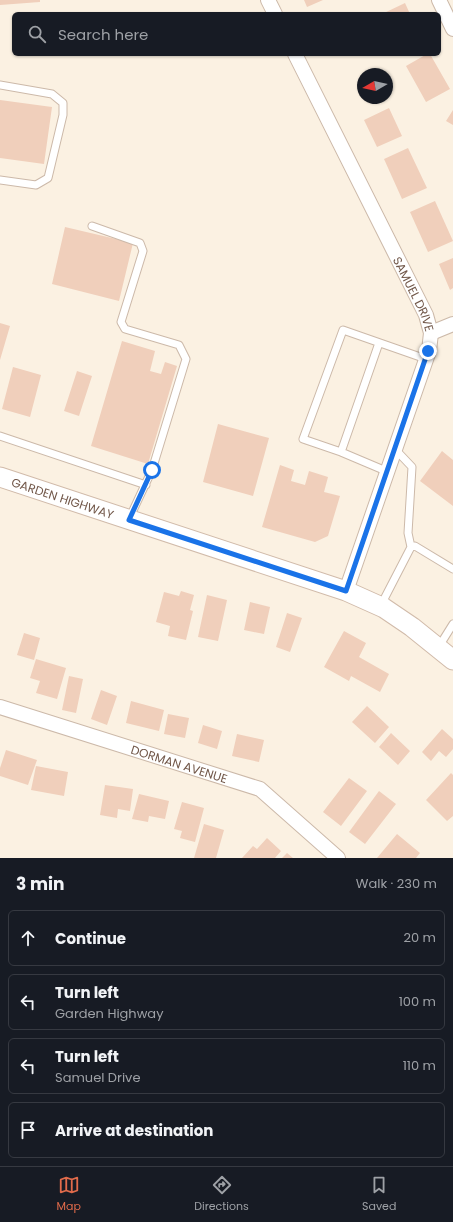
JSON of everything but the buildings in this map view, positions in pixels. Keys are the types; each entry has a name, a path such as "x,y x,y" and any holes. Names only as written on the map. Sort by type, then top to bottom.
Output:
{"main road":[{"name":"GARDEN HIGHWAY","path":"0,477 346,591 381,606 412,627 453,660"}],"street":[{"path":"268,0 274,12"},
{"path":"439,0 453,29"},
{"name":"SAMUEL DRIVE","path":"296,56 426,315 431,333 426,359 386,471 346,591"},
{"path":"431,333 453,324"},
{"name":"DORMAN AVENUE","path":"0,707 260,789 338,858"}],"lane":[{"path":"0,85 52,94 63,103 63,115 48,178 36,185 0,180"},
{"path":"92,226 140,243 143,251 122,322 125,329 179,345 186,359 146,485 129,520"},
{"path":"386,471 341,452 303,439 342,330 426,359"},
{"path":"341,452 379,343"},
{"path":"0,436 146,485"},
{"path":"381,606 411,547 408,533 412,467 394,448"},
{"path":"411,547 415,546 453,569"},
{"path":"438,648 453,624"}],"route":[{"path":"152,470 129,520 346,591 428,351"}]}
